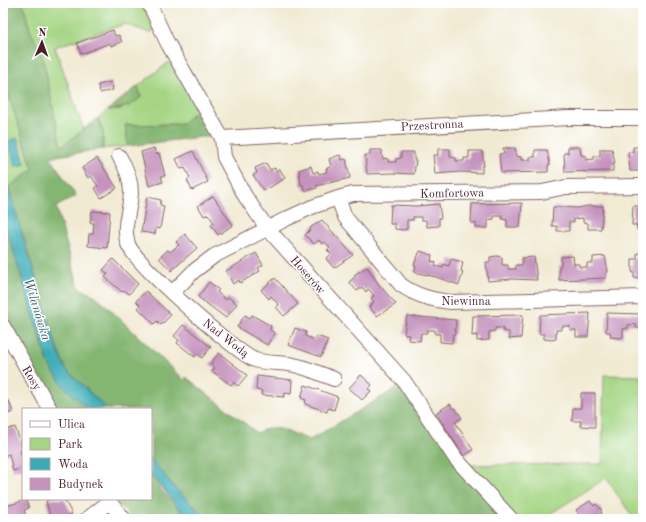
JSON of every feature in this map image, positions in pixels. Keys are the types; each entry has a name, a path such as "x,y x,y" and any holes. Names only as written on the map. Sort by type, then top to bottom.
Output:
{"street":[{"name":"Hoserów","path":"149,3 167,42 222,138 224,157 245,196 267,228 404,381 456,459 511,519"},
{"name":"Przestronna","path":"222,138 569,118 643,118"},
{"name":"Nad Wodą","path":"119,156 128,173 131,188 125,230 128,246 133,255 172,293 225,339 255,360 293,365 334,379"},
{"name":"Komfortowa","path":"267,228 312,207 354,194 542,192 566,186 643,186"},
{"name":"Niewinna","path":"338,198 345,217 401,285 413,293 434,301 451,302 643,297"},
{"path":"172,293 194,271 214,256 267,228"},
{"name":"Rosy","path":"3,326 8,347 49,408"},
{"path":"87,519 108,500 124,519"}],"green space":[{"path":"3,3 23,3 30,30 43,58 61,147 98,118 103,132 103,149 50,157 76,196 56,207 79,288 96,296 185,381 186,377 257,433 268,428 280,429 310,440 390,392 400,384 502,519 207,519 175,488 152,460 152,408 106,408 66,369 58,350 8,188 33,169 3,79"},
{"path":"23,3 142,3 155,30 150,33 125,24 55,47 84,130 61,147 43,58 30,30"},
{"path":"169,62 200,108 181,124 126,125 128,146 103,149 103,132 98,118 108,110 121,109 141,97 138,86"},
{"path":"3,79 33,169 8,188 3,170"},
{"path":"138,86 141,97 126,107 108,110"},
{"path":"200,108 216,135 128,146 125,125 181,124"},
{"path":"3,218 49,365 64,387 87,408 55,408 3,311"},
{"path":"604,375 643,376 643,519 634,519 606,478 542,519 515,519 470,465 602,464"},
{"path":"152,476 161,490 189,519 132,519 116,500 152,500"}],"water":[{"path":"18,138 25,164 15,166 9,143 10,140"},
{"name":"Wilanówka","path":"3,170 58,351 66,369 106,408 87,408 64,387 49,365 3,218"},
{"path":"152,460 175,488 207,519 189,519 152,476"}],"building":[{"path":"113,30 115,36 119,35 122,42 111,46 110,43 81,54 77,43"},
{"path":"111,82 113,90 100,93 98,85"},
{"path":"568,147 580,147 581,155 586,156 586,160 594,159 594,156 600,156 600,149 612,149 615,164 613,164 613,171 565,172 564,153 568,153"},
{"path":"633,147 643,147 643,171 630,171 628,152 633,152"},
{"path":"154,148 156,154 159,153 165,176 161,176 163,182 149,186 141,152"},
{"path":"503,148 515,148 516,156 521,157 521,160 530,160 530,157 535,157 535,150 547,150 550,165 548,165 548,172 501,173 499,154 504,154"},
{"path":"438,149 450,149 450,157 456,158 456,161 464,161 464,158 469,158 469,151 482,151 484,166 482,166 482,173 460,172 435,174 433,155 438,155"},
{"path":"370,150 382,150 382,158 388,159 388,162 396,162 396,159 401,158 401,152 414,152 414,160 416,160 414,174 367,174 365,155 370,155"},
{"path":"193,151 208,182 192,190 187,180 190,178 185,168 181,169 176,159"},
{"path":"340,155 342,160 346,159 350,178 316,186 317,188 305,191 303,185 301,185 299,170 311,166 313,173 318,171 319,174 327,172 326,169 331,166 329,159"},
{"path":"97,158 117,188 101,198 95,188 98,186 91,176 88,178 82,168"},
{"path":"266,163 270,170 275,168 276,171 280,169 285,178 264,191 253,175 257,173 255,168"},
{"path":"213,196 233,225 218,235 211,225 214,223 208,214 204,216 198,206"},
{"path":"147,197 161,200 160,205 164,206 160,229 156,228 155,234 141,232"},
{"path":"522,203 520,227 507,227 507,220 502,219 502,216 494,216 494,219 488,220 488,228 476,228 476,223 471,223 472,204"},
{"path":"439,204 441,218 439,218 439,226 427,227 426,220 421,220 421,217 413,217 413,220 407,220 407,229 403,230 395,229 395,224 390,224 391,205 417,206"},
{"path":"603,206 601,229 588,229 588,223 583,222 583,218 574,219 574,222 569,222 569,231 557,231 557,226 552,226 553,207 578,208"},
{"path":"633,206 643,206 643,230 637,230 637,225 632,225"},
{"path":"92,211 110,212 107,248 88,246 89,234 93,234 94,223 90,223"},
{"path":"322,220 353,255 334,268 326,259 331,254 327,250 330,248 325,242 322,244 319,240 314,244 305,235 311,229 310,228"},
{"path":"185,234 197,248 171,271 159,258 168,250 170,252 179,245 176,242"},
{"path":"420,251 432,255 431,261 436,262 435,266 443,268 444,264 449,266 451,259 463,262 461,271 463,272 459,285 436,277 414,272 416,266 414,265"},
{"path":"256,253 263,265 258,268 260,271 240,283 239,280 233,284 226,271"},
{"path":"637,253 643,253 643,277 634,278 634,272 632,272 632,259 637,259"},
{"path":"573,256 574,264 579,264 579,267 587,267 587,263 593,263 593,257 605,256 608,272 606,272 606,278 559,280 559,266 561,266 561,257"},
{"path":"490,257 502,257 502,265 508,265 508,269 516,269 516,265 522,265 522,258 534,257 537,280 512,279 488,281 486,262 490,262"},
{"path":"113,259 138,284 129,294 124,290 122,292 105,277 108,274 103,270"},
{"path":"367,267 380,286 396,304 377,316 369,307 374,302 371,298 374,296 371,292 368,289 366,292 362,287 357,291 349,282 356,276 354,275"},
{"path":"275,278 298,304 284,316 276,307 279,305 271,296 269,299 261,290"},
{"path":"209,282 219,290 217,292 226,300 228,297 237,304 226,318 198,297"},
{"path":"146,291 171,315 161,325 157,321 154,324 138,308 140,305 136,301"},
{"path":"642,310 643,328 636,328 636,324 628,325 628,328 623,329 623,337 619,338 611,337 610,332 606,332 607,313 642,314"},
{"path":"590,313 588,337 576,337 576,330 570,330 570,326 562,326 562,330 556,330 556,339 544,339 544,334 539,334 540,315"},
{"path":"245,315 250,318 252,315 271,326 270,330 275,333 267,345 237,327"},
{"path":"523,315 521,338 509,339 509,332 503,331 503,328 495,328 495,331 489,332 489,340 477,341 477,335 472,336 473,316"},
{"path":"407,316 456,320 455,334 453,334 452,343 440,342 440,334 435,334 435,330 427,330 427,333 421,333 420,341 408,340 409,335 404,334"},
{"path":"183,325 211,347 202,358 197,354 195,357 177,343 179,340 174,336"},
{"path":"295,328 306,332 305,336 315,340 317,336 328,340 321,357 288,345"},
{"path":"219,353 247,375 238,386 233,382 231,385 212,371 215,368 210,364"},
{"path":"361,375 372,385 368,389 371,391 362,400 349,388"},
{"path":"257,376 292,380 291,394 285,393 284,397 261,395 262,391 256,390"},
{"path":"305,385 338,397 334,410 328,408 327,412 305,404 306,400 301,398"},
{"path":"581,393 595,393 595,427 580,426 581,421 572,421 573,408 581,408"},
{"path":"9,401 13,412 3,415 3,403"},
{"path":"450,404 462,418 455,422 473,450 464,456 436,413"},
{"path":"15,427 21,443 22,450 20,451 22,454 22,468 13,471 9,454 4,456 3,431"},
{"path":"26,500 29,508 24,510 27,518 3,519 3,507"},
{"path":"65,500 72,514 58,519 51,519 46,501"},
{"path":"590,501 594,506 596,504 601,509 602,519 582,519 576,510"}]}
